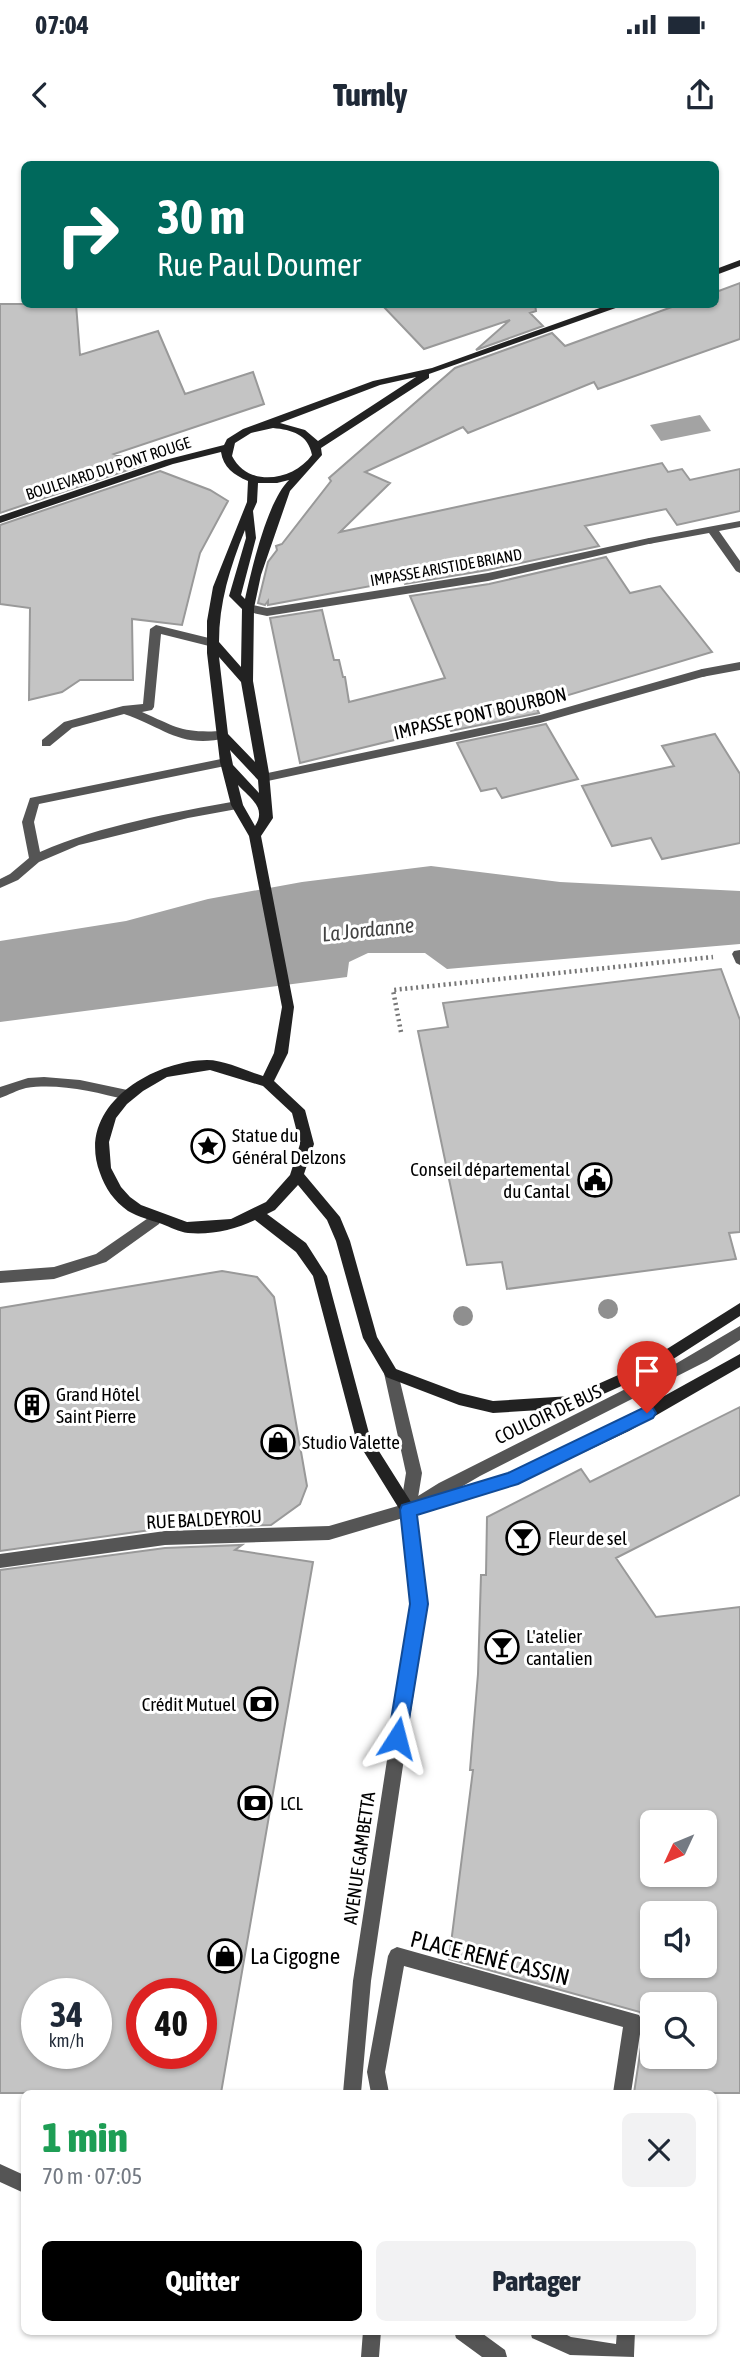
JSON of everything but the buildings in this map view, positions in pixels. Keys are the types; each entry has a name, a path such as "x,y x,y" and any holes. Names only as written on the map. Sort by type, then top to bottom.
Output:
{"main road":[{"path":"719,271 740,263"},
{"path":"305,470 282,479 253,478 231,465 227,447 244,431 377,383 435,370 611,308"},
{"path":"316,447 435,370"},
{"path":"255,836 267,818 245,662 248,608 285,490 317,455 311,438 301,431 288,426 265,425"},
{"name":"BOULEVARD DU PONT ROUGE","path":"0,520 169,462 227,447"},
{"path":"253,478 252,502 219,587 213,643 226,762 237,805 255,836 288,1007 281,1054 268,1080"},
{"path":"248,608 235,596 251,538 249,509"},
{"path":"213,643 247,681"},
{"path":"223,735 263,778"},
{"path":"226,762 266,809"},
{"path":"210,1065 241,1070 268,1080 291,1099 304,1124 307,1151 299,1178 282,1199 258,1215 224,1227 188,1228 154,1220 129,1205 111,1186 102,1163 102,1139 111,1115 127,1095 152,1079 190,1067 210,1065"},
{"path":"299,1178 333,1217 343,1241 370,1338 391,1373 459,1399 493,1406 572,1402 648,1368 740,1309"},
{"name":"AVENUE GAMBETTA","path":"258,1215 311,1255 320,1276 363,1439 408,1510"},
{"path":"408,1510 512,1479 624,1426 740,1360"}],"street":[{"name":"IMPASSE ARISTIDE BRIAND","path":"248,608 267,612 488,578 649,541 740,524"},
{"path":"712,529 740,569"},
{"path":"46,743 68,725 123,710 148,707 156,629 213,643"},
{"name":"IMPASSE PONT BOURBON","path":"263,778 540,719 702,673 740,666"},
{"path":"123,710 138,714 170,731 194,737 223,735"},
{"path":"35,859 28,821 34,802 226,762"},
{"path":"0,884 14,877 35,859 76,841 237,805"},
{"path":"0,1094 6,1088 51,1081 127,1095"},
{"path":"0,1277 54,1273 101,1258 154,1220"},
{"name":"COULOIR DE BUS","path":"408,1510 459,1478 607,1408 722,1346 740,1332"},
{"path":"391,1373 414,1474 408,1510"},
{"name":"RUE BALDEYROU","path":"0,1561 165,1538 328,1533 408,1510"},
{"name":"AVENUE GAMBETTA","path":"352,2090 362,1980 419,1604 408,1510"},
{"name":"PLACE RENÉ CASSIN","path":"379,2090 376,2072 397,1956 632,2021 622,2090"},
{"path":"0,2173 21,2183"},
{"path":"370,2357 372,2335"},
{"path":"468,2335 498,2357"},
{"path":"547,2335 570,2346 625,2355 626,2335"}],"path":[{"path":"401,1032 393,990 739,957"}],"water":[{"path":"700,415 711,431 661,441 650,425"},
{"name":"La Jordanne","path":"431,866 560,882 740,891 740,944 447,969 425,953 368,953 349,962 347,977 0,1022 0,941 126,921 208,899 302,882"}],"place":[{"name":"Statue du Général Delzons","path":"208,1146"},
{"name":"Conseil départemental du Cantal","path":"595,1180"},
{"name":"Grand Hôtel Saint Pierre","path":"32,1405"},
{"name":"Studio Valette","path":"278,1442"},
{"name":"Fleur de sel","path":"523,1538"},
{"name":"L'atelier cantalien","path":"502,1647"},
{"name":"Crédit Mutuel","path":"261,1704"},
{"name":"LCL","path":"255,1803"},
{"name":"La Cigogne","path":"225,1956"}],"route":[{"path":"397,1738 419,1604 408,1510 512,1479 647,1413"}]}
